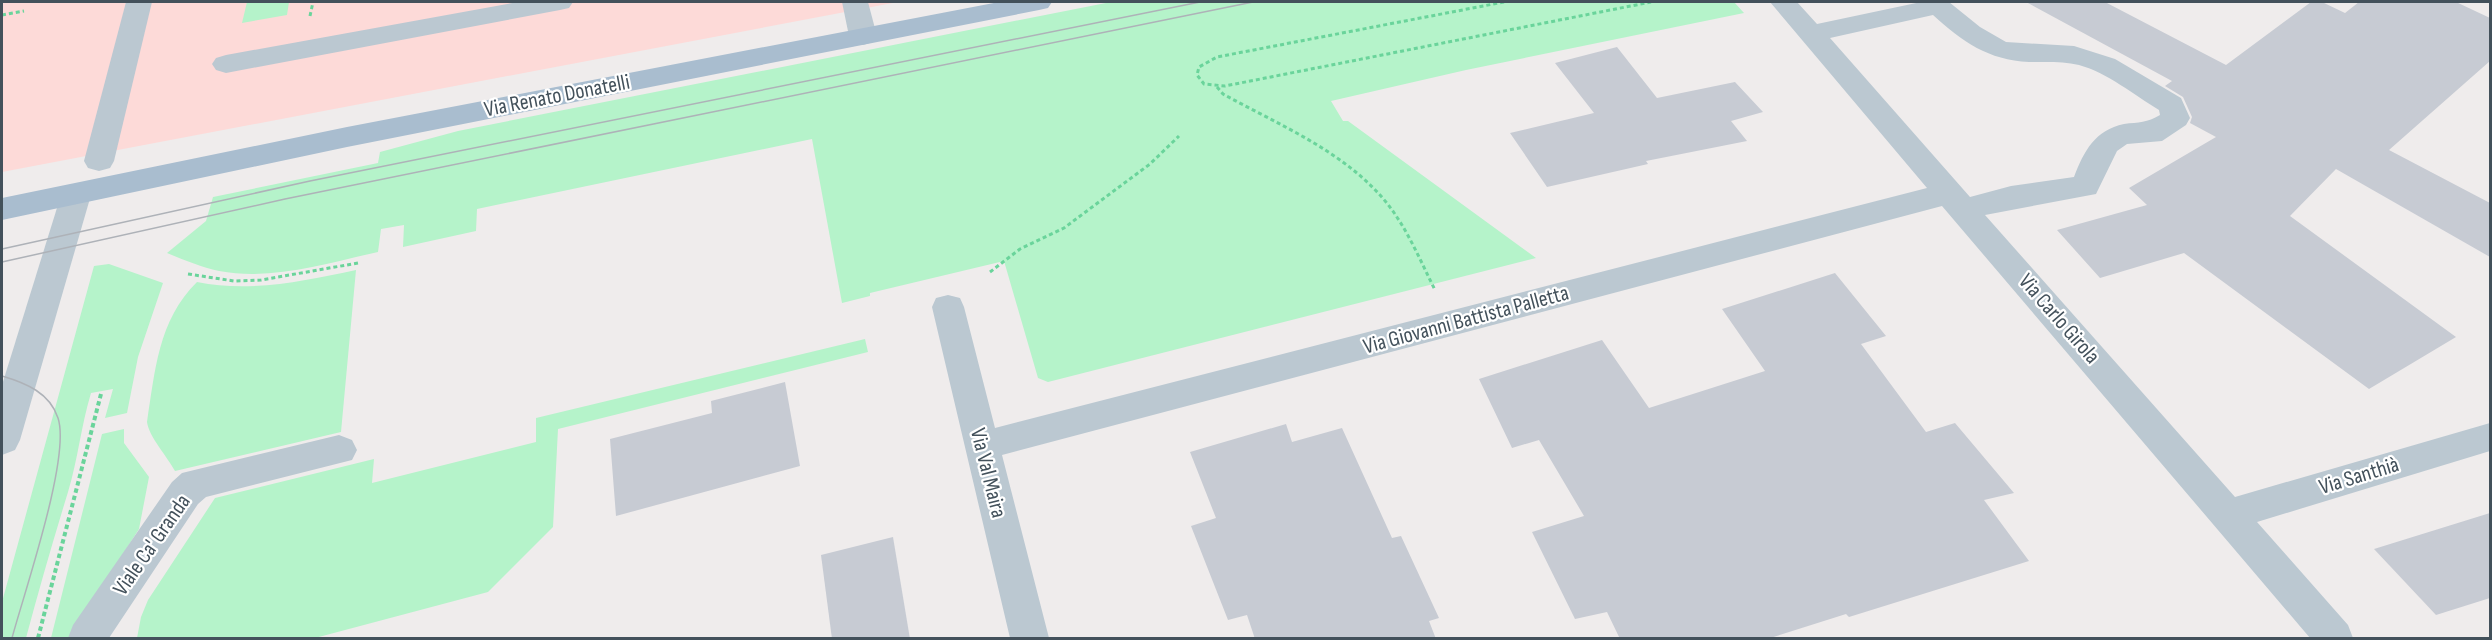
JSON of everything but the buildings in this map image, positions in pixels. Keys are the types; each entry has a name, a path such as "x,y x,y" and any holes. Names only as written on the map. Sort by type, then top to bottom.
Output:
{"main road":[{"name":"Via Renato Donatelli","path":"2,209 347,137 1039,2"}],"street":[{"path":"99,161 139,2"},
{"path":"226,64 560,2"},
{"path":"855,2 863,36"},
{"name":"Via Carlo Girola","path":"1783,2 1958,201 2334,639"},
{"name":"Via Giovanni Battista Palletta","path":"981,446 1958,201 2011,197 2085,186 2098,151 2114,137 2132,132 2152,134 2176,118 2171,105 2129,78 2093,61 2054,54 2005,51 1976,37 1938,6 1811,34"},
{"path":"2,440 76,195"},
{"name":"Via Val Maira","path":"948,307 1029,639"},
{"name":"Via Santhià","path":"2227,515 2490,437"},
{"name":"Viale Ca' Granda","path":"87,639 185,493 195,484 339,450"}],"path":[{"path":"310,19 313,2"},
{"path":"1504,2 1209,59 1198,67 1197,75 1204,84 1217,87 1651,2"},
{"path":"2,15 24,11"},
{"path":"1217,87 1223,94 1293,131 1365,180 1386,202 1435,290"},
{"path":"990,272 1020,249 1064,228 1162,154 1179,136"},
{"path":"188,274 234,280 261,280 358,263"},
{"path":"38,639 101,394"}],"shaded area":[{"path":"2,2 898,2 2,172"}],"green space":[{"path":"247,2 289,2 287,15 242,23"},
{"path":"1111,2 1734,2 1744,13 1466,70 1331,101 1343,121 1348,121 1536,258 1048,382 1038,378 1004,261 870,293 870,296 842,303 812,139 477,209 476,231 403,247 404,225 381,229 378,252 300,269 239,274 212,269 167,253 206,221 213,197 378,163 380,152 458,131"},
{"path":"109,264 163,283 138,357 127,413 105,418 113,389 91,393 71,480 26,638 2,638 2,602 94,266"},
{"path":"356,270 341,432 175,471 148,428 147,422 156,366 166,330 184,297 197,282 257,286 297,282"},
{"path":"865,339 868,352 558,429 553,527 488,592 315,638 137,638 141,617 148,600 215,498 374,459 372,483 536,442 536,418"},
{"path":"124,429 124,443 149,477 139,529 69,638 51,638 102,434"}],"tram line":[{"path":"2,249 310,181 1200,2"},
{"path":"2,262 285,199 1253,2"},
{"path":"2,376 36,390 49,402 58,418 60,437 52,493 12,638"}]}
